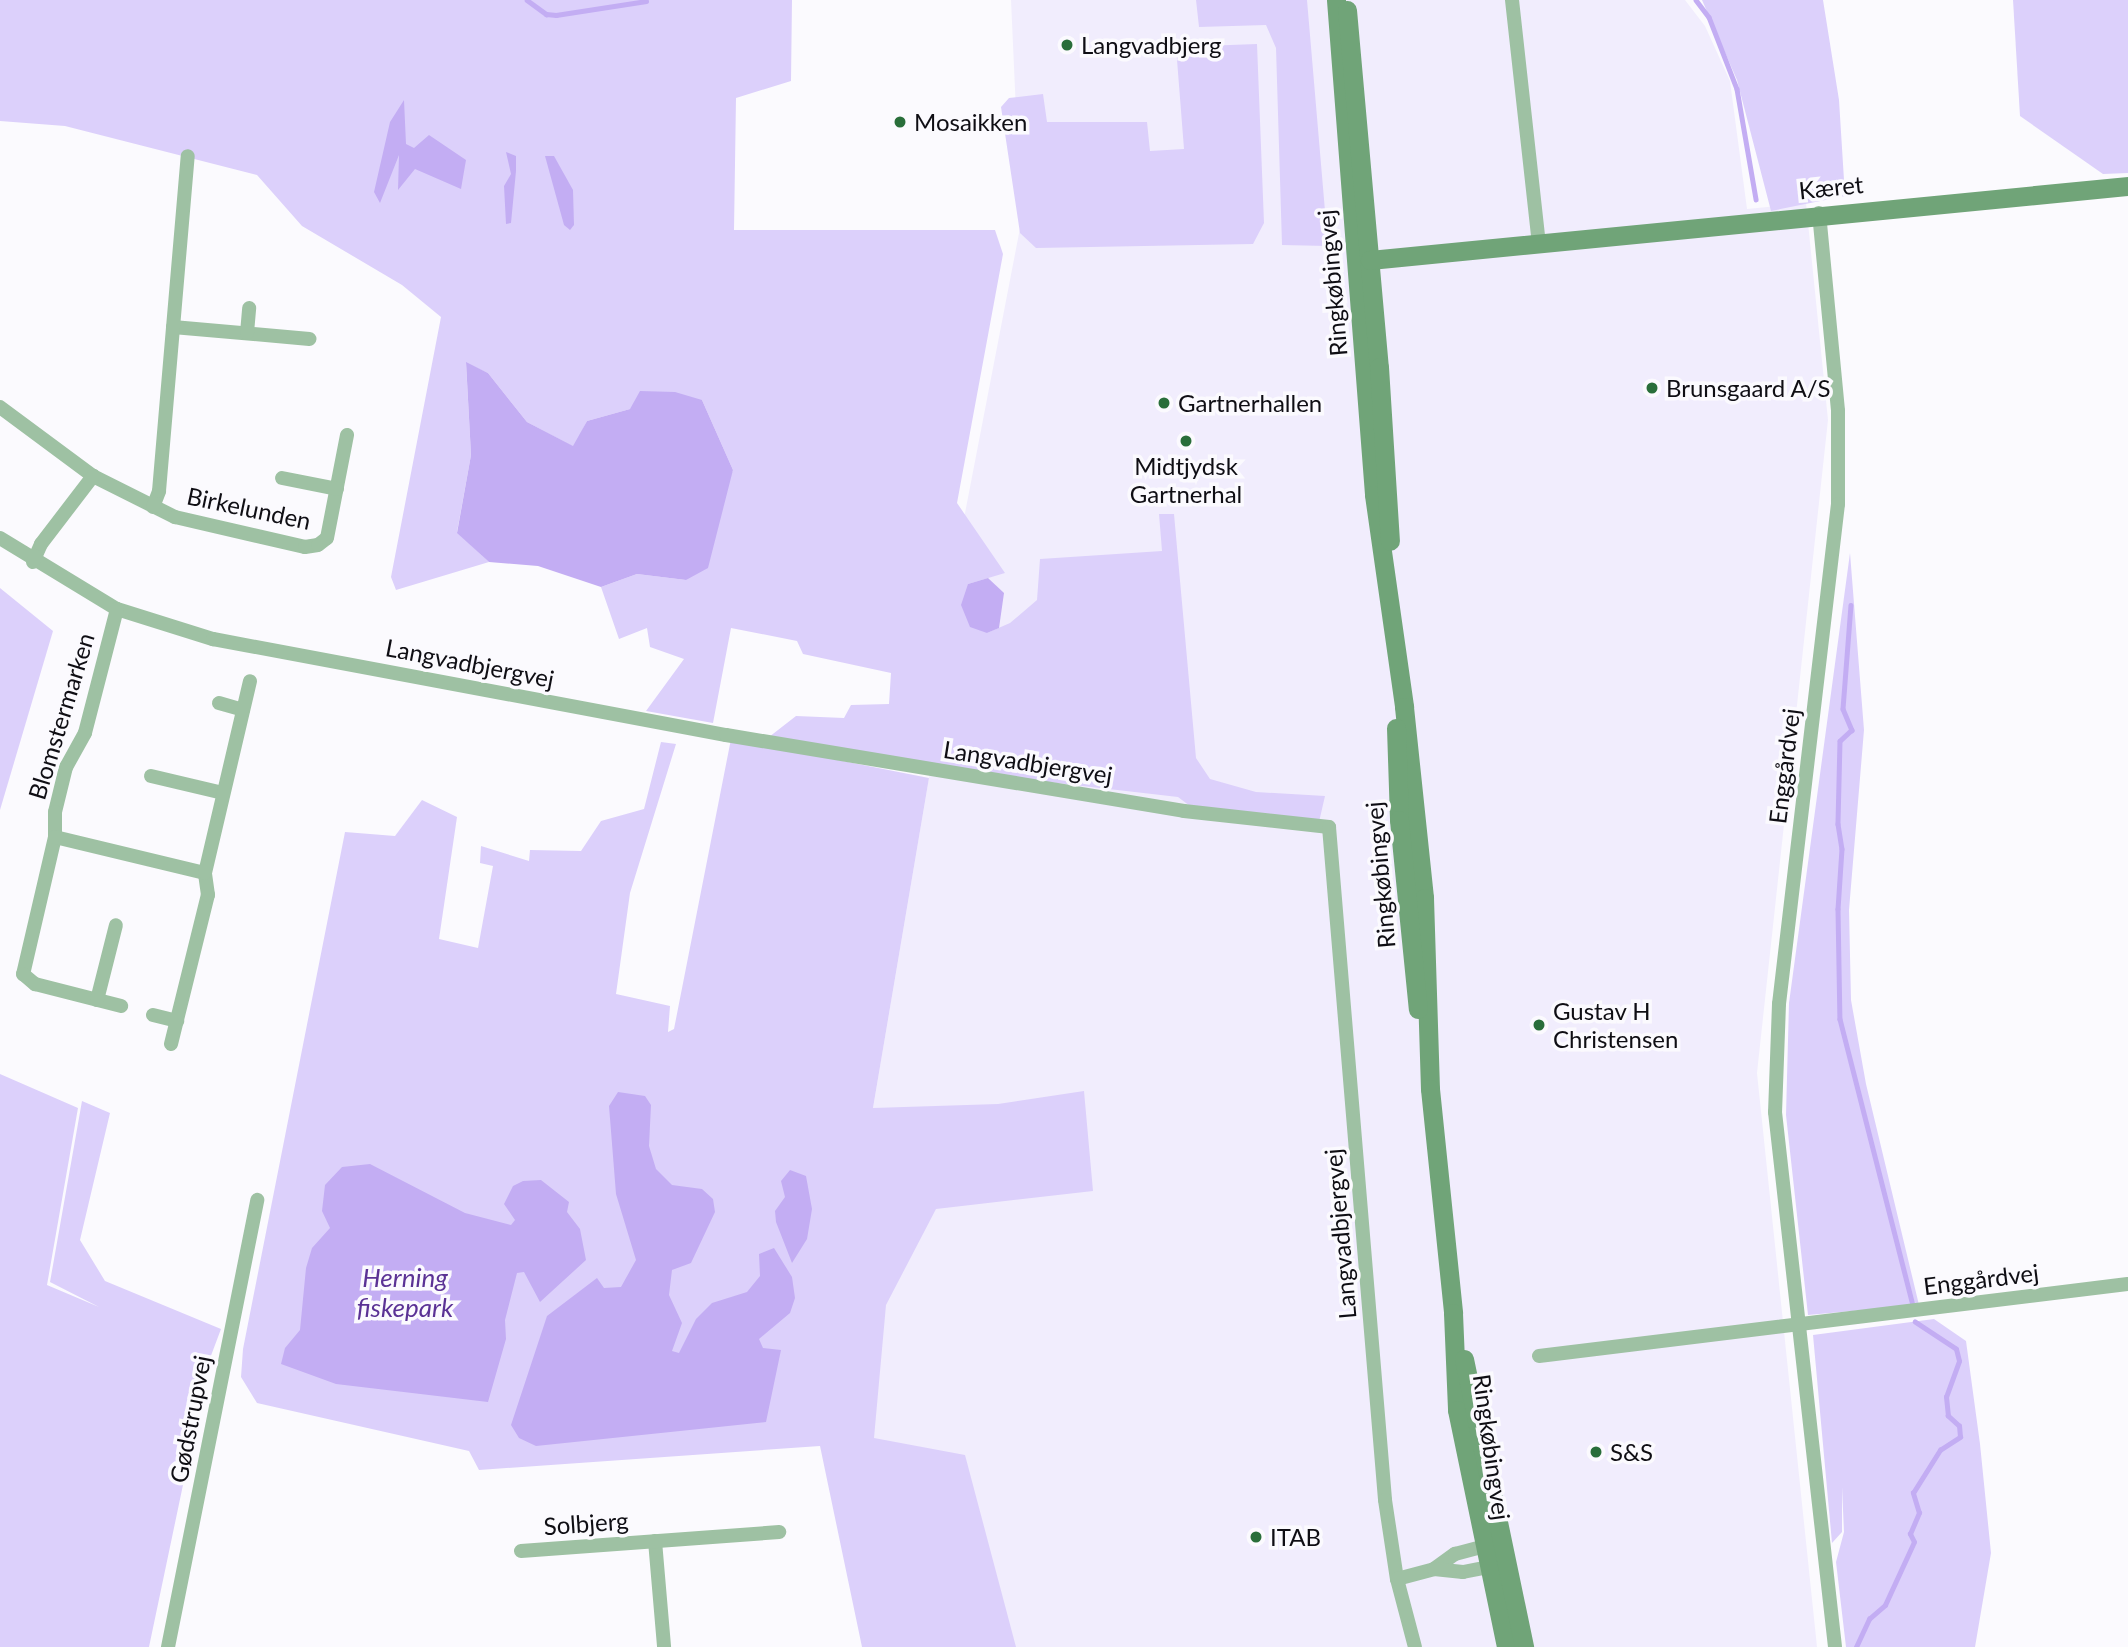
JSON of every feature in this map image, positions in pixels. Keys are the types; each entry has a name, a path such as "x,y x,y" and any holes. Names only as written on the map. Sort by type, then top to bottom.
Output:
{"street":[{"name":"Ringkøbingvej","path":"1336,0 1373,483 1390,602 1423,885 1430,1089 1453,1313 1483,1547"},
{"name":"Ringkøbingvej","path":"1345,0 1353,51 1390,513 1390,602"},
{"path":"1512,0 1539,243"},
{"name":"Birkelunden","path":"153,507 159,491 188,156"},
{"name":"Kæret","path":"1370,260 1819,213 2128,186"},
{"name":"Enggårdvej","path":"1819,213 1838,411 1838,504 1779,1004 1775,1112 1835,1647"},
{"path":"247,333 249,308"},
{"path":"173,327 309,339"},
{"name":"Birkelunden","path":"0,407 93,476 153,507 198,524 305,547 318,545 327,538 347,435"},
{"path":"33,562 41,544 93,476"},
{"name":"Birkelunden","path":"282,478 337,489"},
{"name":"Langvadbjergvej","path":"0,538 33,562 117,609 213,639 726,735 1184,811 1329,827 1385,1500 1397,1579 1415,1647"},
{"name":"Blomstermarken","path":"117,609 85,733 66,767 55,812 55,837 23,974 26,981 121,1006"},
{"path":"171,1044 208,895 205,873 250,681"},
{"path":"219,703 243,710"},
{"path":"151,776 223,793"},
{"name":"Blomstermarken","path":"55,837 205,873"},
{"path":"97,1000 116,925"},
{"path":"153,1015 177,1021"},
{"name":"Gødstrupvej","path":"168,1647 257,1200"},
{"name":"Enggårdvej","path":"1539,1356 2128,1284"},
{"name":"Ringkøbingvej","path":"1453,1313 1460,1429 1483,1547"},
{"name":"Solbjerg","path":"521,1551 779,1532"},
{"name":"Solbjerg","path":"655,1541 664,1647"},
{"path":"1397,1579 1434,1569 1483,1547 1495,1565 1524,1647"},
{"path":"1434,1569 1463,1572 1495,1565"},
{"path":"1495,1565 1506,1647"}],"shaded area":[{"path":"0,0 792,0 791,81 736,98 734,230 995,230 1003,254 957,503 1005,573 968,584 987,633 1010,623 1037,600 1040,559 1162,551 1159,514 1174,514 1196,758 1210,779 1256,792 1325,796 1319,822 1190,806 1178,797 1048,782 769,737 796,716 844,718 851,705 889,704 891,673 803,654 797,641 731,628 713,723 646,711 684,659 650,647 647,628 619,639 601,587 637,574 686,580 733,470 702,400 630,409 587,421 574,447 527,422 488,373 466,363 471,455 457,532 489,562 396,590 391,577 441,317 402,285 302,226 257,175 65,126 0,121"},
{"path":"1011,0 1685,0 1705,26 1730,81 1747,209 1806,203 1828,420 1757,1073 1817,1647 903,1647 859,1441 873,1108 929,778 960,539 1021,223"},
{"path":"1196,0 1307,0 1328,246 1282,245 1276,48 1266,25 1199,27"},
{"path":"1702,0 1823,0 1839,100 1845,196 1771,211 1737,80"},
{"path":"2013,0 2128,0 2128,173 2103,174 2020,116"},
{"path":"1257,44 1264,223 1253,244 1036,248 1020,233 1001,107 1009,98 1043,94 1047,122 1147,122 1150,151 1184,149 1176,47"},
{"path":"1850,553 1864,730 1849,910 1851,1000 1866,1084 1919,1305 1808,1315 1786,1115 1789,1003"},
{"path":"0,588 53,631 0,810"},
{"path":"731,739 929,778 873,1108 998,1104 1084,1091 1093,1191 936,1209 886,1305 874,1438 965,1455 1016,1647 862,1647 820,1446 479,1470 469,1451 257,1403 241,1377 243,1349 345,832 395,836 422,800 457,817 439,939 478,948 493,866 480,863 481,846 529,861 530,850 581,851 601,821 644,809 661,742 676,744 630,893 616,994 670,1006 668,1032 674,1029"},
{"path":"0,1074 78,1108 47,1285 99,1307 50,1282 82,1101 110,1113 80,1240 105,1281 221,1329 209,1361 149,1647 0,1647"},
{"path":"1934,1319 1966,1341 1980,1444 1991,1553 1975,1647 1846,1647 1836,1562 1844,1532 1842,1487 1842,1532 1832,1543 1813,1335"}],"water":[{"path":"404,100 406,144 414,148 429,135 466,160 461,189 415,169 398,190 399,155 380,203 374,192 390,122"},
{"path":"506,152 516,156 516,171 511,223 506,224 504,186 511,174"},
{"path":"545,156 554,156 573,190 574,225 570,230 564,225"},
{"path":"466,362 488,373 527,422 573,446 587,421 630,409 640,391 675,392 702,400 733,470 708,568 686,580 637,574 601,587 538,566 489,562 457,533 471,455"},
{"path":"988,578 1004,593 999,628 987,633 970,627 961,605 968,584"},
{"path":"618,1092 645,1096 651,1105 649,1146 656,1169 672,1185 702,1189 713,1199 715,1212 691,1263 672,1270 669,1295 682,1323 672,1351 679,1353 696,1319 712,1303 747,1292 760,1276 759,1254 774,1248 792,1277 795,1298 790,1313 759,1339 763,1348 781,1350 766,1422 536,1446 519,1438 511,1425 547,1316 597,1278 604,1288 621,1287 636,1260 616,1194 609,1106"},
{"name":"Herning fiskepark","path":"370,1164 465,1213 511,1225 515,1220 504,1204 513,1186 523,1181 541,1180 569,1202 567,1212 580,1229 586,1260 540,1302 524,1272 517,1273 505,1320 506,1339 488,1402 336,1384 281,1364 285,1348 300,1330 306,1268 312,1248 330,1228 322,1211 325,1185 342,1167"},
{"path":"790,1170 806,1176 812,1209 807,1239 792,1263 776,1222 775,1211 785,1197 781,1181"}],"waterway":[{"path":"527,0 546,14 556,15 646,1"},
{"path":"1696,0 1709,17 1737,89 1756,199"},
{"path":"1851,605 1843,709 1852,730 1840,741 1840,1019 1912,1302"},
{"path":"1856,1647 1869,1619 1885,1605 1914,1542 1910,1534 1919,1513 1913,1493 1940,1450 1960,1437 1959,1426 1948,1416 1946,1397 1959,1361 1956,1349 1915,1322"}],"place":[{"name":"Langvadbjerg","path":"1067,45"},
{"name":"Mosaikken","path":"900,122"},
{"name":"Brunsgaard A/S","path":"1652,388"},
{"name":"Gartnerhallen","path":"1164,403"},
{"name":"Midtjydsk Gartnerhal","path":"1186,441"},
{"name":"Gustav H Christensen","path":"1539,1025"},
{"name":"S&S","path":"1596,1452"},
{"name":"ITAB","path":"1256,1537"}]}
